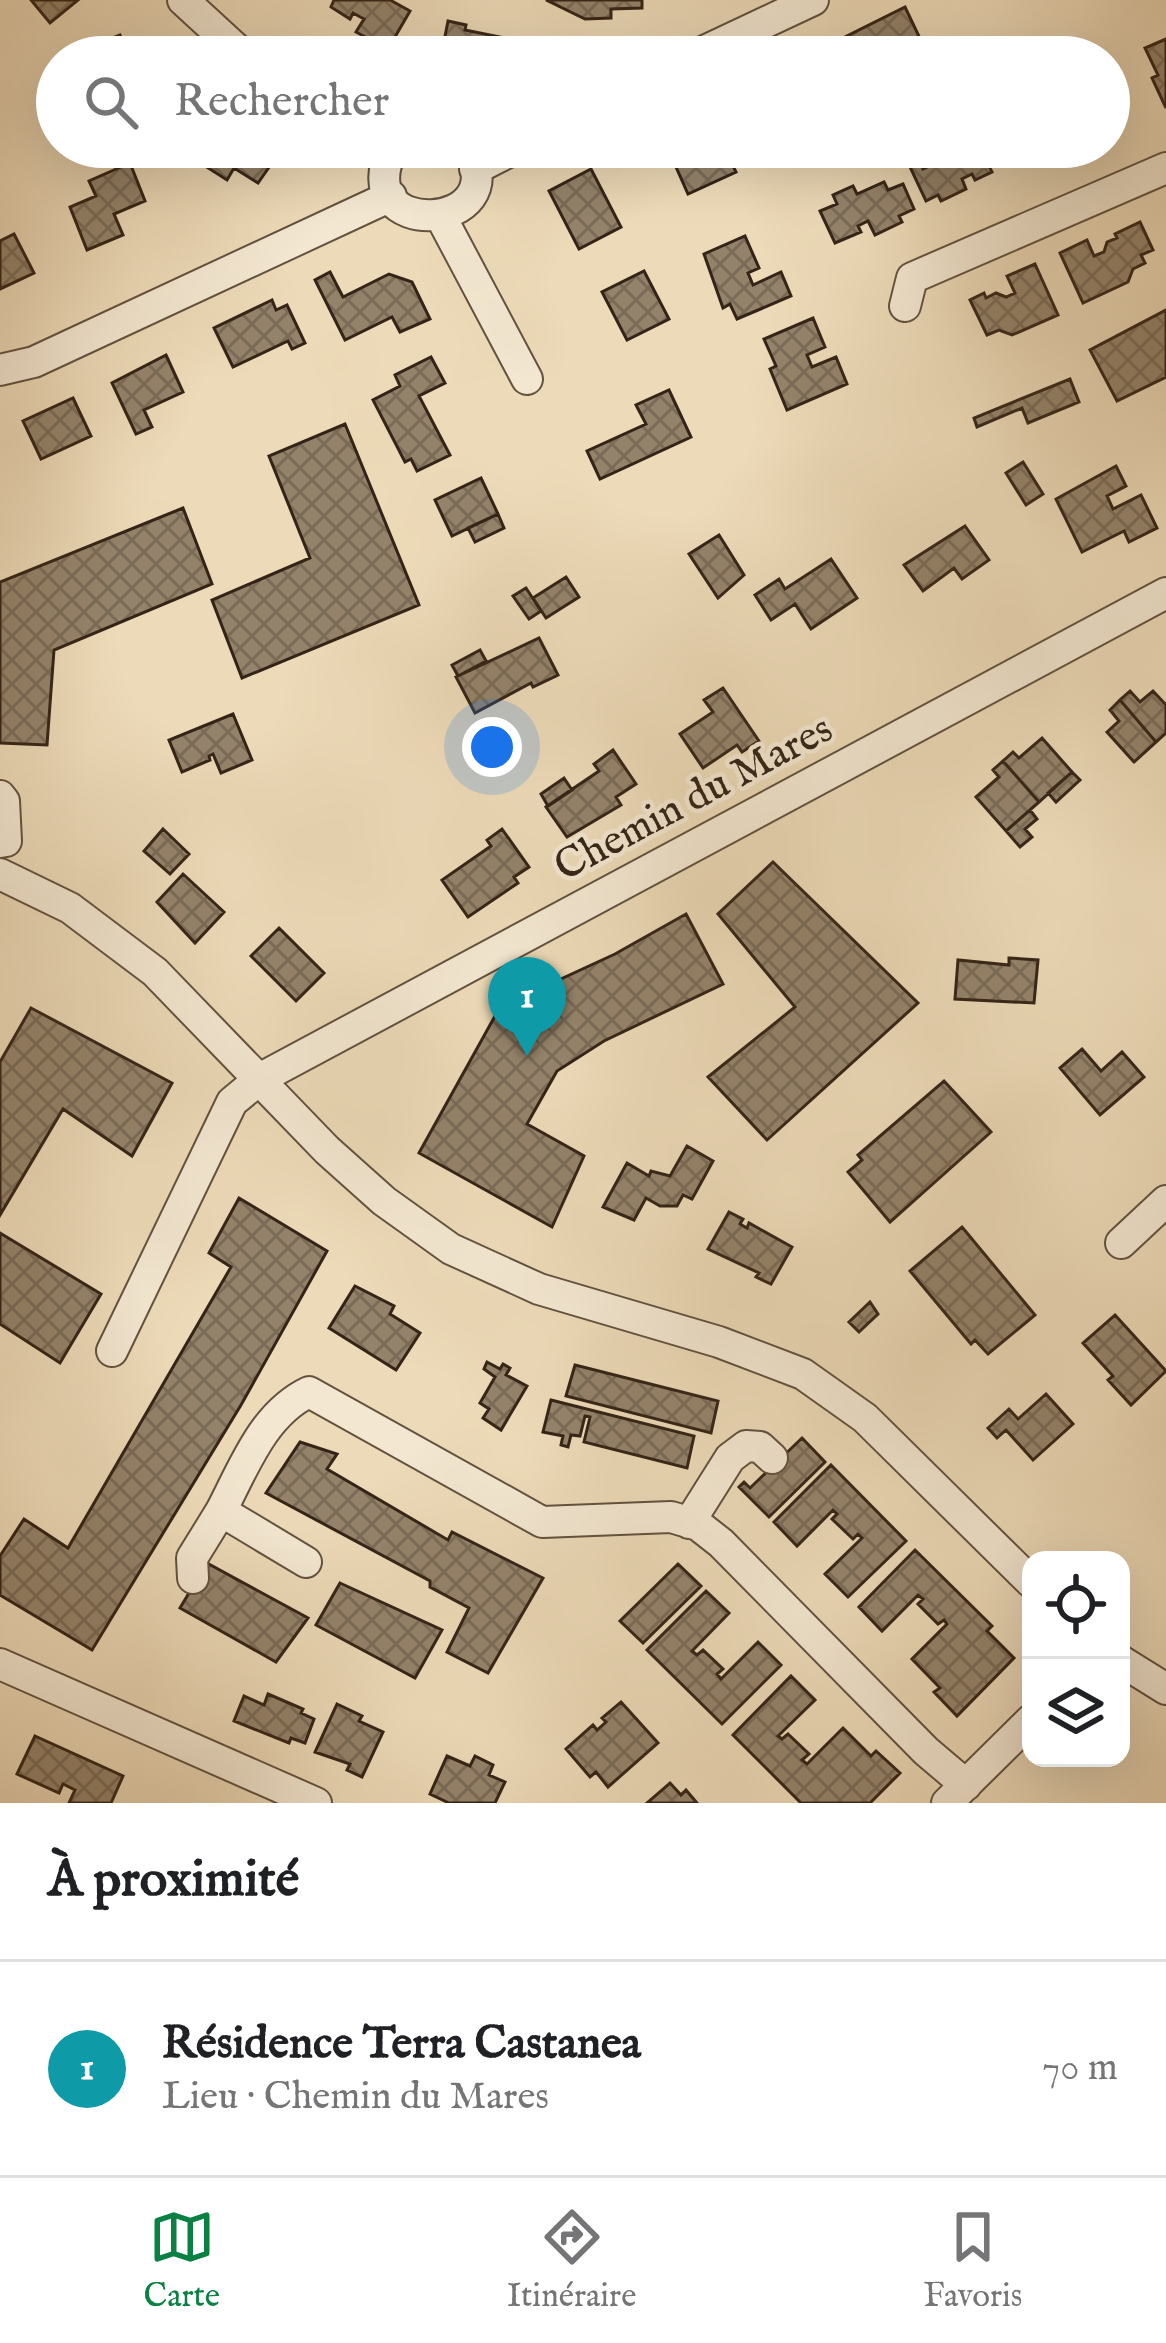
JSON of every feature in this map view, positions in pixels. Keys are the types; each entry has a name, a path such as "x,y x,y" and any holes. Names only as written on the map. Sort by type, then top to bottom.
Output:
{"street":[{"path":"183,0 222,36"},
{"path":"737,36 813,0"},
{"path":"385,168 391,196 412,215 441,217 471,194 471,168"},
{"path":"905,306 912,278 1166,168"},
{"path":"0,370 34,362 391,196"},
{"path":"441,217 526,379"},
{"name":"Chemin du Mares","path":"112,1351 232,1102 262,1078 1166,593"},
{"path":"0,796 6,841 0,842"},
{"path":"0,874 70,908 155,972 345,1166 451,1249 539,1289 719,1342 803,1374 865,1418 1022,1573"},
{"path":"1121,1243 1166,1201"},
{"path":"193,1578 192,1558 260,1436 287,1402 309,1392 542,1522 671,1517 689,1522 721,1543 926,1751 957,1794 1022,1729"},
{"path":"689,1522 730,1458 746,1446 760,1447 772,1458"},
{"path":"220,1511 306,1562"},
{"path":"0,1664 269,1794 316,1803"},
{"path":"1130,1667 1166,1689"}],"building":[{"path":"31,0 78,0 50,23"},
{"path":"334,0 390,0 410,11 396,36 364,36 356,32 364,19 353,13 350,19 331,7"},
{"path":"546,0 642,0 642,8 611,9 611,18 585,19"},
{"path":"905,7 919,36 847,36"},
{"path":"448,21 495,36 445,36"},
{"path":"1166,39 1166,108 1145,48"},
{"path":"119,168 132,168 145,201 114,214 123,235 87,250 70,207 96,196 89,181"},
{"path":"208,168 234,168 227,180"},
{"path":"234,168 268,168 258,183"},
{"path":"676,168 734,168 736,172 688,194"},
{"path":"910,168 990,168 992,172 975,180 972,174 962,179 966,189 941,201 938,195 926,201"},
{"path":"591,169 621,227 579,249 549,191"},
{"path":"884,182 888,190 903,184 914,209 899,216 902,222 875,235 868,221 858,226 861,232 835,243 820,211 837,204 833,195 853,186 857,194"},
{"path":"1140,222 1153,250 1141,255 1145,263 1133,269 1128,282 1083,303 1060,253 1087,240 1094,256 1104,252 1107,242 1117,238 1115,234"},
{"path":"14,234 34,273 0,289 0,241"},
{"path":"745,236 759,268 748,273 753,285 781,272 791,296 737,319 730,304 723,308 704,254"},
{"path":"1035,264 1058,315 1012,335 999,330 987,335 970,300 984,293 986,298 1015,293 1007,276"},
{"path":"644,271 669,319 627,340 602,292"},
{"path":"330,272 343,297 389,274 412,282 430,319 400,332 392,317 345,340 315,280"},
{"path":"272,300 276,310 287,305 305,343 292,349 288,341 233,367 214,328"},
{"path":"1166,310 1166,377 1117,401 1090,350"},
{"path":"813,318 825,347 807,355 812,367 836,357 847,384 787,410 764,339"},
{"path":"166,355 183,392 144,410 152,427 136,434 112,383"},
{"path":"431,357 445,383 419,396 450,455 417,471 411,459 405,462 373,400 400,386 395,375"},
{"path":"1070,379 1079,402 1028,423 1022,408 977,427 974,418"},
{"path":"669,390 691,437 600,479 587,451 646,424 636,405"},
{"path":"73,398 91,436 41,459 23,421"},
{"path":"345,424 419,605 242,678 212,600 310,558 269,456"},
{"path":"1023,462 1043,494 1026,505 1006,473"},
{"path":"1116,466 1126,486 1107,496 1113,509 1141,495 1157,528 1129,542 1124,531 1082,552 1056,499"},
{"path":"481,478 498,514 452,536 435,500"},
{"path":"183,508 212,584 54,650 47,745 0,743 0,582"},
{"path":"498,514 504,528 475,542 468,528"},
{"path":"965,526 989,560 962,579 954,568 923,591 904,565"},
{"path":"719,535 744,575 718,598 689,554"},
{"path":"831,559 857,598 811,629 795,604 771,620 755,595 779,579 785,589"},
{"path":"566,577 579,597 546,618 533,598"},
{"path":"526,588 541,611 529,619 513,596"},
{"path":"539,638 558,675 533,687 531,683 475,713 456,677"},
{"path":"480,650 486,661 458,676 452,665"},
{"path":"723,688 759,741 742,752 737,745 703,768 680,734 713,712 704,700"},
{"path":"1130,691 1140,702 1153,691 1166,705 1166,733 1156,742 1120,700"},
{"path":"1120,700 1156,742 1134,762 1107,732 1119,721 1110,710"},
{"path":"233,714 252,760 221,773 213,754 210,760 182,772 169,740"},
{"path":"1042,738 1072,772 1039,802 1003,761 1013,752 1019,758"},
{"path":"613,750 636,784 616,797 621,805 567,837 546,807 599,771 594,764"},
{"path":"1003,761 1039,802 1006,831 976,797 999,777 993,770"},
{"path":"1072,772 1080,780 1056,802 1048,793"},
{"path":"564,778 572,790 548,806 541,794"},
{"path":"1030,810 1037,819 1025,829 1032,837 1020,847 1006,831"},
{"path":"163,829 189,854 170,874 144,851"},
{"path":"502,829 529,867 514,877 518,883 468,917 442,880 491,846 487,840"},
{"path":"773,862 918,1003 767,1140 708,1077 795,1007 718,914"},
{"path":"183,874 224,912 195,943 157,902"},
{"path":"686,914 723,984 604,1041 557,1071 527,1124 584,1156 552,1227 419,1153 500,1007 615,954"},
{"path":"279,928 324,973 296,1001 251,956"},
{"path":"1009,958 1038,960 1034,1003 955,999 958,960 1009,965"},
{"path":"31,1008 172,1083 132,1156 63,1109 0,1215 0,1062"},
{"path":"1082,1049 1101,1071 1122,1052 1144,1077 1100,1115 1060,1068"},
{"path":"944,1081 991,1132 890,1222 848,1172 862,1160 858,1155"},
{"path":"687,1146 713,1161 692,1199 683,1195 677,1206 660,1206 646,1198 634,1220 603,1207 627,1163 649,1176 651,1171 670,1176"},
{"path":"239,1198 327,1251 241,1405 92,1650 0,1595 0,1556 24,1519 68,1548 231,1267 209,1253"},
{"path":"729,1212 743,1219 740,1224 747,1228 749,1223 792,1247 771,1284 756,1277 759,1273 708,1249"},
{"path":"962,1227 1035,1315 988,1354 975,1340 971,1344 910,1271"},
{"path":"0,1233 101,1294 60,1363 0,1324"},
{"path":"355,1286 394,1306 390,1314 420,1333 396,1370 329,1328"},
{"path":"870,1302 878,1314 859,1332 849,1322"},
{"path":"1115,1315 1166,1371 1131,1405 1083,1343"},
{"path":"487,1362 510,1368 506,1375 527,1386 501,1430 483,1418 489,1409 480,1403 495,1377 484,1369"},
{"path":"575,1365 718,1401 711,1433 566,1396"},
{"path":"1046,1394 1073,1424 1033,1460 1006,1430 997,1438 988,1428 1009,1409 1018,1419"},
{"path":"551,1400 694,1436 687,1468 584,1442 590,1417 585,1416 580,1436 571,1435 568,1447 561,1445 563,1436 543,1432"},
{"path":"802,1438 825,1462 769,1517 739,1487 744,1482 750,1488"},
{"path":"300,1442 337,1454 327,1469 448,1540 452,1532 543,1578 488,1673 447,1652 469,1608 430,1587 430,1581 266,1493"},
{"path":"831,1465 906,1541 848,1597 825,1574 862,1538 858,1534 853,1539 832,1519 837,1514 833,1510 797,1546 774,1522"},
{"path":"915,1550 992,1626 987,1631 1014,1658 957,1716 934,1692 940,1688 912,1659 947,1624 944,1620 938,1624 918,1604 923,1599 918,1595 882,1631 859,1607"},
{"path":"207,1563 308,1618 276,1662 180,1608"},
{"path":"678,1564 701,1586 643,1643 620,1621"},
{"path":"340,1583 442,1630 415,1678 316,1625"},
{"path":"706,1591 729,1613 692,1651 697,1655 703,1650 723,1669 717,1674 721,1679 758,1642 781,1665 722,1724 647,1650"},
{"path":"791,1676 815,1700 778,1736 782,1739 788,1734 809,1754 802,1760 807,1764 843,1728 871,1756 876,1751 900,1773 870,1803 801,1803 733,1735"},
{"path":"268,1694 314,1719 305,1743 291,1738 289,1743 234,1721 244,1696 264,1705"},
{"path":"621,1702 658,1743 608,1787 596,1772 590,1777 566,1749 593,1725 597,1730 606,1722 602,1718"},
{"path":"337,1704 383,1732 362,1777 347,1770 350,1764 315,1752"},
{"path":"35,1736 123,1776 111,1803 69,1803 75,1790 63,1784 59,1793 17,1774"},
{"path":"447,1756 470,1766 475,1756 493,1765 489,1775 505,1782 495,1803 449,1803 430,1794"},
{"path":"670,1783 681,1795 686,1790 697,1803 647,1803"}],"place":[{"name":"Résidence Terra Castanea","path":"527,1056"}]}
